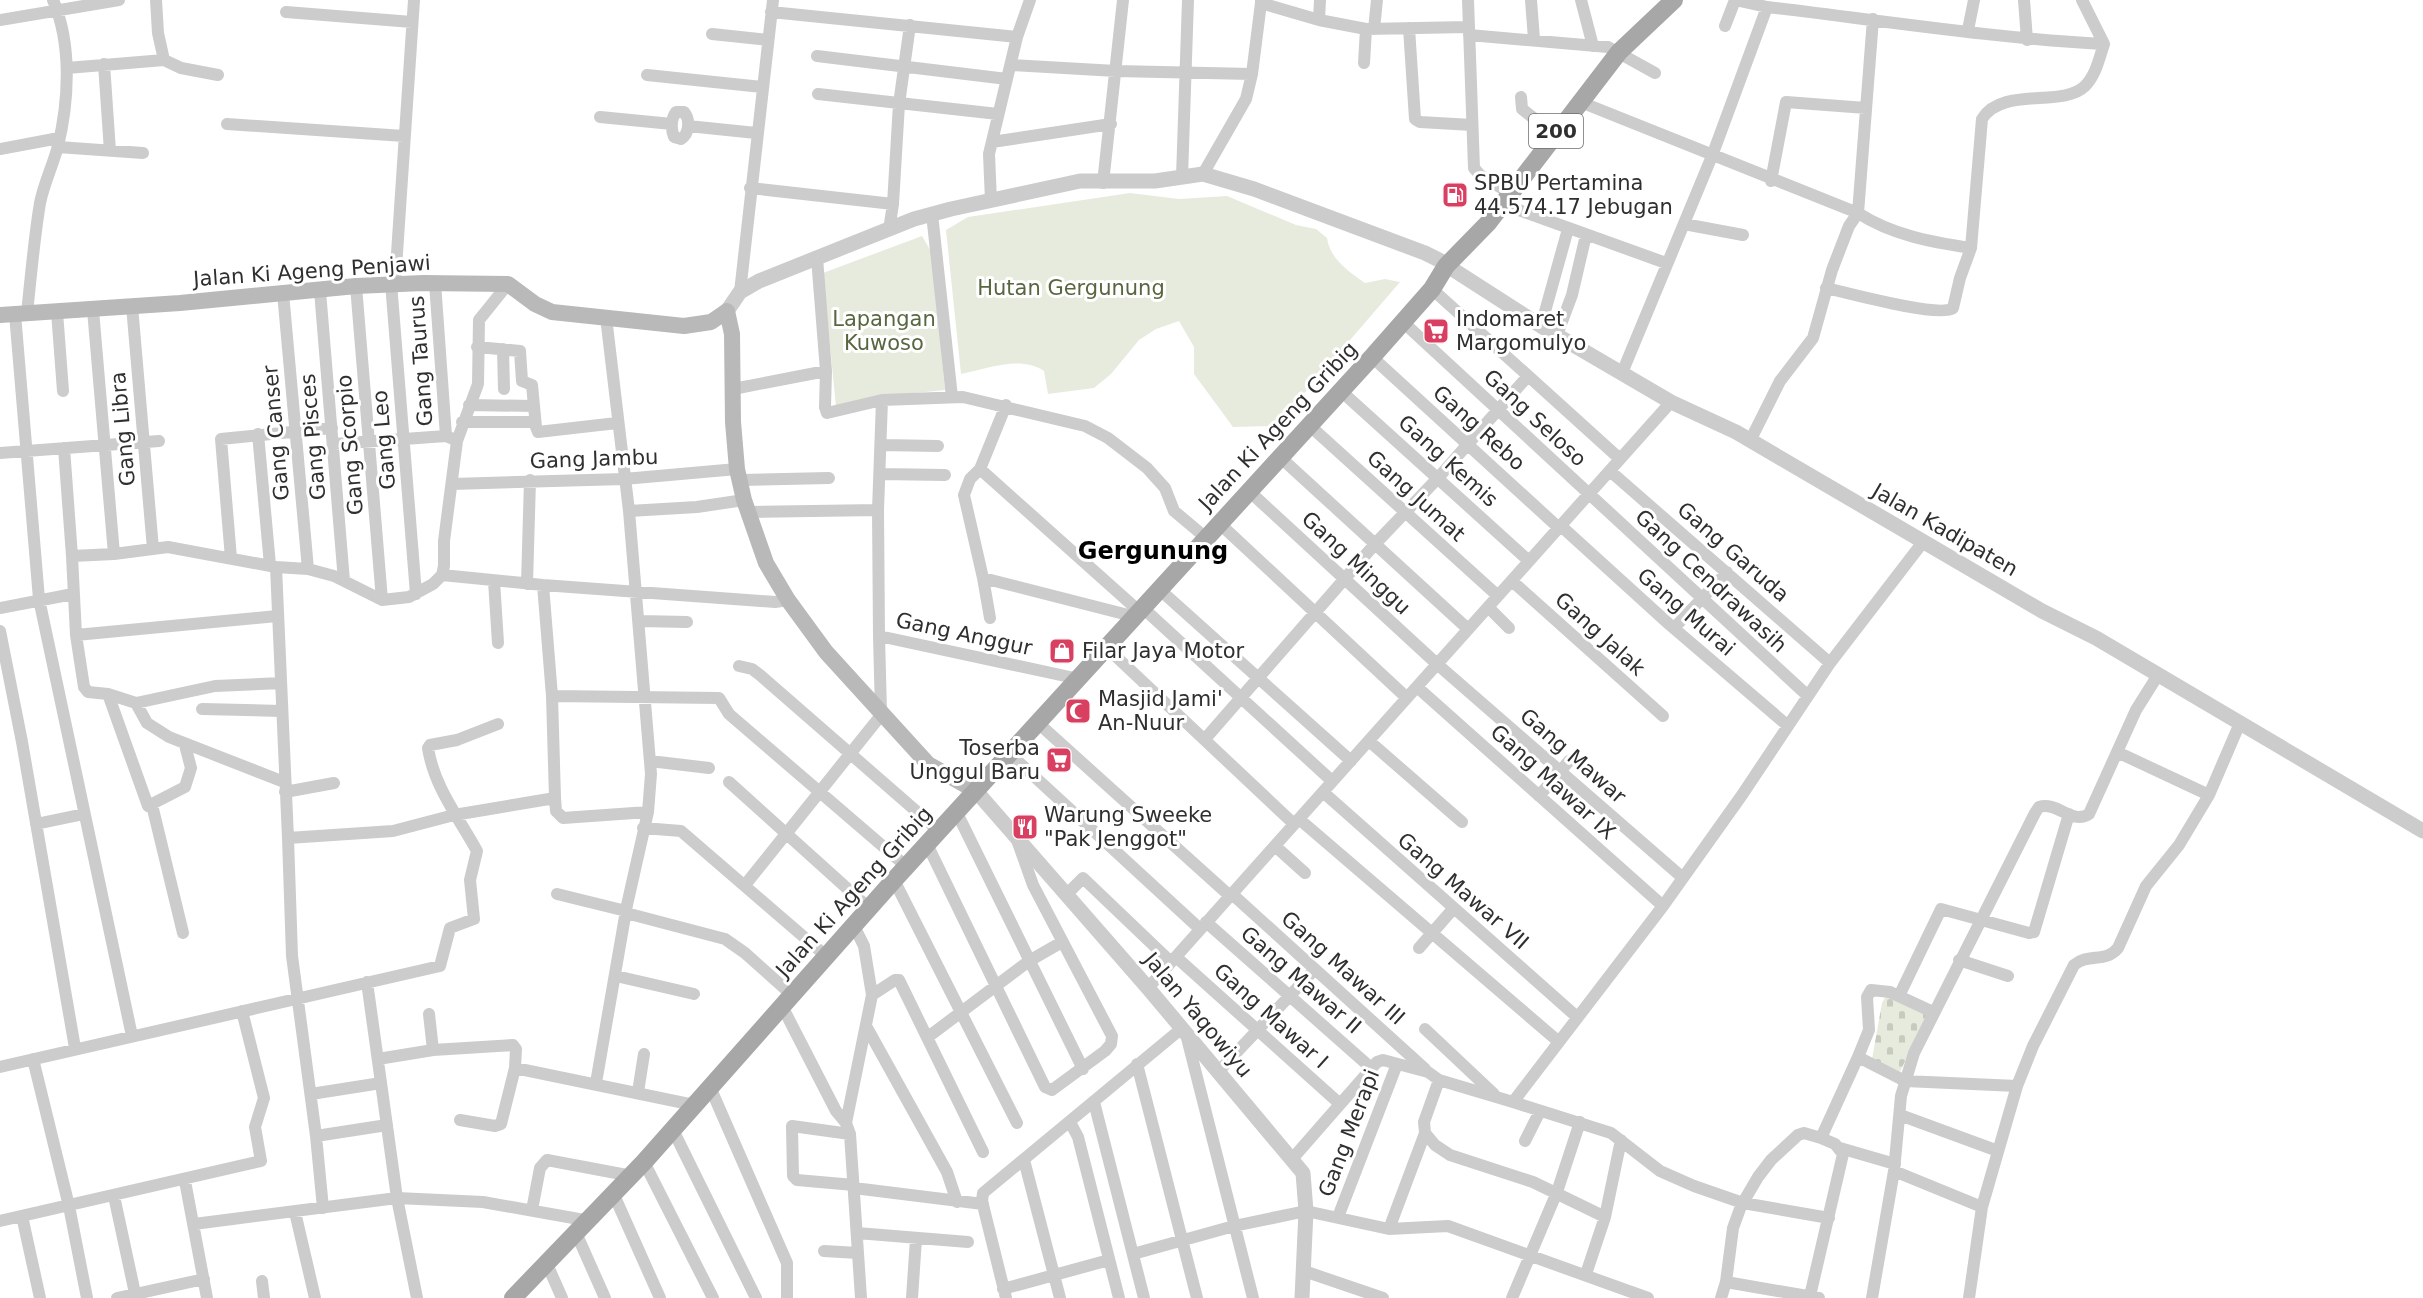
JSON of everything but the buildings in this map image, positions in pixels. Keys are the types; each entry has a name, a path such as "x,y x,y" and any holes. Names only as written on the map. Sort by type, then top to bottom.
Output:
{"main road":[{"name":"Jalan Ki Ageng Gribig","path":"513,1298 632,1176 900,873 1011,755 1205,537 1372,357 1432,289 1444,264 1488,223 1578,101 1619,51 1672,1"},
{"name":"Jalan Ki Ageng Penjawi","path":"14,314 93,310 393,283 508,284"},
{"path":"508,284 535,304 552,312 684,326 711,322 727,311 732,334 738,475 766,563 788,600 826,652 881,713 928,764 976,791"}],"street":[{"path":"0,20 56,5 119,0"},
{"path":"156,0 158,33 164,60"},
{"name":"Gang Leo","path":"414,0 393,283 416,594"},
{"path":"991,201 988,171 992,142 1017,37 1030,0"},
{"path":"1102,183 1111,124 1123,0"},
{"path":"1182,177 1188,0"},
{"path":"1319,20 1320,0"},
{"path":"1364,63 1377,0"},
{"path":"1468,0 1473,158 1477,172 1506,199 1568,229 1666,262"},
{"path":"1531,0 1534,39"},
{"path":"1581,0 1593,46"},
{"path":"1725,26 1735,0 1767,7 1968,30 2027,40 2104,44"},
{"path":"1968,30 1974,0"},
{"path":"2024,0 2024,27 2027,40"},
{"path":"1826,288 1947,312 1956,302 1960,278 1971,248 1979,137 1985,114 2001,104 2080,90 2096,70 2104,44 2082,0"},
{"path":"740,292 817,258 932,214 1080,181 1102,183 1203,174 1246,99 1252,74 1261,2 1319,20 1370,29 1469,31 1593,46 1619,51 1655,73"},
{"path":"56,5 67,68 58,142 40,205 14,314 39,599 132,1036"},
{"path":"727,311 740,292 772,6 1017,37"},
{"path":"1622,373 1666,262 1712,156 1767,7"},
{"path":"286,12 412,22"},
{"path":"1750,441 1780,381 1813,338 1826,288 1849,226 1858,213 1872,19"},
{"path":"889,230 893,204 899,104 910,25"},
{"path":"1409,28 1415,119 1472,125"},
{"path":"712,34 768,40"},
{"path":"817,56 1007,79"},
{"path":"67,68 164,60 181,68 218,75"},
{"path":"104,64 110,151"},
{"path":"1012,65 1116,71 1252,74"},
{"path":"647,75 762,87"},
{"path":"818,94 998,114"},
{"path":"1521,97 1522,109 1554,134"},
{"path":"1578,101 1771,181 1858,213 1878,226 1898,233 1971,248"},
{"path":"1771,181 1786,102 1866,108"},
{"path":"600,117 672,124 672,133 677,138 685,136 688,126 756,133"},
{"path":"227,124 404,136"},
{"path":"992,142 1111,124"},
{"path":"0,149 58,142 110,151 143,153"},
{"name":"Jalan Kadipaten","path":"1203,174 1254,189 1444,264 1541,326 1671,402 1750,441 2158,675 2423,831"},
{"path":"750,188 893,204"},
{"path":"932,214 952,397"},
{"path":"1684,224 1743,235"},
{"path":"1541,326 1568,229"},
{"path":"1557,335 1572,295 1586,235"},
{"path":"817,258 827,413 882,400 952,397 1006,405 1085,426 1108,438 1157,478 1168,493 1174,511 1205,537"},
{"name":"Gang Taurus","path":"435,283 451,439"},
{"path":"72,556 177,548 273,566 308,569 344,581 382,600 416,594 433,584 441,574 452,484 451,439 462,422 478,384 479,320 508,284"},
{"name":"Gang Scorpio","path":"356,286 382,600"},
{"path":"1432,289 1620,459"},
{"name":"Gang Pisces","path":"320,291 344,581"},
{"name":"Gang Canser","path":"283,293 308,569"},
{"name":"Gang Libra","path":"132,306 153,549"},
{"path":"93,310 114,554"},
{"path":"57,312 63,391"},
{"path":"596,1083 626,912 648,812 650,761 640,621 606,317"},
{"name":"Gang Seloso","path":"1403,322 1589,494"},
{"path":"477,347 515,350 522,355 522,381 532,385 538,432 617,423"},
{"path":"503,349 504,389"},
{"name":"Gang Rebo","path":"1372,357 1560,527"},
{"path":"733,389 826,371"},
{"path":"1205,739 1375,544 1438,478 1528,376"},
{"name":"Gang Kemis","path":"1341,391 1529,561"},
{"path":"879,636 878,510 882,400"},
{"path":"1148,988 1671,402"},
{"path":"469,405 534,406"},
{"path":"990,618 964,495 970,479 980,470 1006,405"},
{"path":"462,422 535,422"},
{"name":"Gang Jumat","path":"1309,425 1498,596"},
{"path":"231,558 220,440 224,437 332,428"},
{"path":"258,434 277,616 296,998 311,1094 323,1208"},
{"path":"334,444 451,439"},
{"path":"0,453 159,441"},
{"path":"881,445 938,446"},
{"path":"64,448 76,635 84,687 88,692 108,694 136,703 215,686 280,683"},
{"path":"1280,457 1468,629"},
{"path":"980,470 1332,781"},
{"name":"Gang Garuda","path":"1610,471 1830,663"},
{"path":"880,474 945,475"},
{"name":"Gang Jambu","path":"452,484 738,475 829,478"},
{"path":"527,584 530,480"},
{"name":"Gang Minggu","path":"1249,491 1437,664"},
{"name":"Gang Cendrawasih","path":"1589,494 1808,696"},
{"path":"629,511 746,506 878,510"},
{"path":"1219,523 1407,698"},
{"name":"Gang Murai","path":"1560,527 1787,725"},
{"path":"1513,1102 1663,906 1830,663 1923,542"},
{"path":"1674,628 1727,572"},
{"path":"441,574 494,581 636,593 775,602 788,600"},
{"path":"983,578 1140,612"},
{"path":"494,581 498,643"},
{"name":"Gang Jalak","path":"1512,581 1663,716"},
{"path":"543,585 552,696 556,811 562,818 648,812"},
{"path":"1159,590 1351,761"},
{"path":"0,608 73,594"},
{"path":"1488,608 1509,628"},
{"path":"76,635 277,616"},
{"path":"640,621 687,622"},
{"path":"0,631 75,1048"},
{"name":"Gang Anggur","path":"881,713 879,636 1079,679"},
{"path":"1107,648 1297,821 1559,1042"},
{"name":"Gang Mawar","path":"1437,664 1683,878"},
{"path":"739,666 752,669 760,675 849,755 933,838 996,984 1047,1089 1054,1089 1083,1069 1111,1044 1112,1036 1030,878 1015,836"},
{"path":"1872,1298 1894,1168 1905,1081 1914,1053 1959,960 2039,807 2053,807 2082,818 2089,814 2136,710 2158,675"},
{"name":"Gang Mawar IX","path":"1417,687 1663,906"},
{"path":"108,694 148,806 185,787 191,768 185,745"},
{"path":"552,696 645,698 705,696 718,698 729,714 820,792 900,873 961,1011 1017,1124"},
{"path":"136,703 150,726 185,745 284,787 334,783"},
{"path":"202,709 281,711"},
{"path":"745,885 881,713"},
{"name":"Gang Mawar III","path":"1038,723 1439,1080 1611,1133 1642,1159 1666,1174 1743,1203 1829,1218"},
{"path":"1969,1298 1982,1207 2029,1055 2071,969 2081,960 2105,957 2114,953 2146,886 2179,845 2209,795 2240,723"},
{"path":"0,1067 440,966 450,928 474,919 470,880 477,851 454,815 434,773 428,748 498,724"},
{"path":"1369,741 1462,822"},
{"path":"2117,752 2209,795"},
{"name":"Gang Mawar II","path":"1011,755 1203,926 1290,997 1370,1067"},
{"path":"650,761 709,768"},
{"path":"1539,796 1569,761"},
{"path":"729,782 870,909"},
{"name":"Jalan Yaqowiyu","path":"976,791 1293,1158 1305,1180 1302,1298"},
{"name":"Gang Mawar VII","path":"1323,792 1577,1017"},
{"path":"288,838 393,831 454,815 555,798"},
{"path":"152,805 183,933"},
{"path":"957,813 1083,1069"},
{"path":"36,824 84,814"},
{"path":"1899,996 1939,911 1945,909 2028,933 2034,932 2069,814"},
{"path":"643,828 681,831 826,956"},
{"path":"1275,846 1305,873"},
{"name":"Gang Mawar I","path":"1066,895 1083,879 1340,1104"},
{"path":"557,894 725,939 745,953 787,1000 836,1111 848,1129"},
{"path":"1419,948 1453,909"},
{"path":"854,926 864,946 872,995 848,1129 861,1298"},
{"path":"928,1037 996,984 1062,942"},
{"path":"1959,960 2008,976"},
{"path":"1218,1072 1315,969"},
{"path":"616,976 694,993"},
{"path":"872,995 895,980 899,980 983,1152"},
{"path":"367,982 397,1198 417,1298"},
{"path":"1821,1138 1869,1030 1869,992 1880,989 1933,1012"},
{"path":"0,1221 185,1181 261,1161 255,1127 264,1098 242,1011"},
{"path":"429,1014 433,1050"},
{"path":"866,1026 947,1172 957,1202"},
{"path":"1425,1029 1497,1097"},
{"path":"1109,1260 1054,1275 1004,1293 982,1195 1137,1064 1184,1031 1253,1298"},
{"path":"378,1059 433,1050 513,1046 516,1049 515,1068 501,1124 495,1126 460,1120"},
{"path":"638,1092 644,1054"},
{"path":"1858,1057 1905,1081 2018,1086"},
{"path":"33,1059 69,1206 87,1298"},
{"path":"1293,1158 1370,1067 1383,1060 1428,1072"},
{"path":"1137,1064 1197,1298"},
{"name":"Gang Merapi","path":"1338,1217 1397,1064"},
{"path":"515,1068 694,1105"},
{"path":"1389,1229 1425,1133 1425,1117 1439,1080"},
{"path":"311,1094 381,1083"},
{"path":"710,1087 788,1263 787,1298"},
{"path":"1094,1102 1144,1298"},
{"path":"1526,1141 1540,1111"},
{"path":"1900,1115 1998,1151"},
{"path":"1070,1122 1078,1137 1119,1298"},
{"path":"1512,1298 1557,1192 1580,1122"},
{"path":"316,1136 387,1125"},
{"path":"848,1129 792,1126 793,1176 797,1180 983,1204"},
{"path":"673,1130 756,1298"},
{"path":"1425,1133 1435,1145 1450,1155 1557,1192 1605,1217"},
{"path":"1721,1298 1726,1282 1730,1240 1743,1203 1771,1160 1798,1135 1804,1133 1821,1138 1982,1207"},
{"path":"1586,1274 1605,1217 1621,1140"},
{"path":"1726,1282 1815,1297 1842,1156 1840,1148"},
{"path":"532,1210 540,1168 547,1160 632,1176"},
{"path":"1024,1160 1060,1298"},
{"path":"644,1162 713,1298"},
{"path":"185,1181 207,1298"},
{"path":"614,1195 660,1298"},
{"path":"114,1196 135,1296"},
{"path":"194,1224 397,1198 483,1202 590,1221"},
{"path":"1133,1254 1234,1226 1306,1210 1389,1229 1448,1226 1648,1298"},
{"path":"295,1212 315,1298"},
{"path":"22,1216 40,1298"},
{"path":"857,1233 968,1242"},
{"path":"576,1234 605,1298"},
{"path":"912,1298 916,1239"},
{"path":"824,1251 858,1253"},
{"path":"547,1264 562,1298"},
{"path":"1304,1271 1383,1298"},
{"path":"117,1298 135,1296 204,1279"},
{"path":"262,1281 264,1298"}],"green space":[{"name":"Hutan Gergunung","path":"1130,193 1179,199 1227,196 1296,225 1316,229 1327,238 1332,252 1341,264 1365,283 1385,279 1400,282 1276,426 1233,427 1194,374 1194,347 1179,321 1156,329 1139,340 1111,374 1094,388 1048,394 1044,371 1025,364 1003,365 961,374 946,230 968,217"},
{"name":"Lapangan Kuwoso","path":"922,236 932,253 945,390 886,396 836,407 823,273"},
{"path":"1886,996 1928,1013 1900,1072 1872,1059 1882,1003"}],"place":[{"name":"SPBU Pertamina 44.574.17 Jebugan","path":"1455,195"},
{"name":"Indomaret Margomulyo","path":"1436,331"},
{"name":"Filar Jaya Motor","path":"1062,651"},
{"name":"Masjid Jami' An-Nuur","path":"1078,711"},
{"name":"Toserba Unggul Baru","path":"1059,760"},
{"name":"Warung Sweeke \"Pak Jenggot\"","path":"1025,827"}],"district":[{"name":"Gergunung","path":"1153,551"}]}
